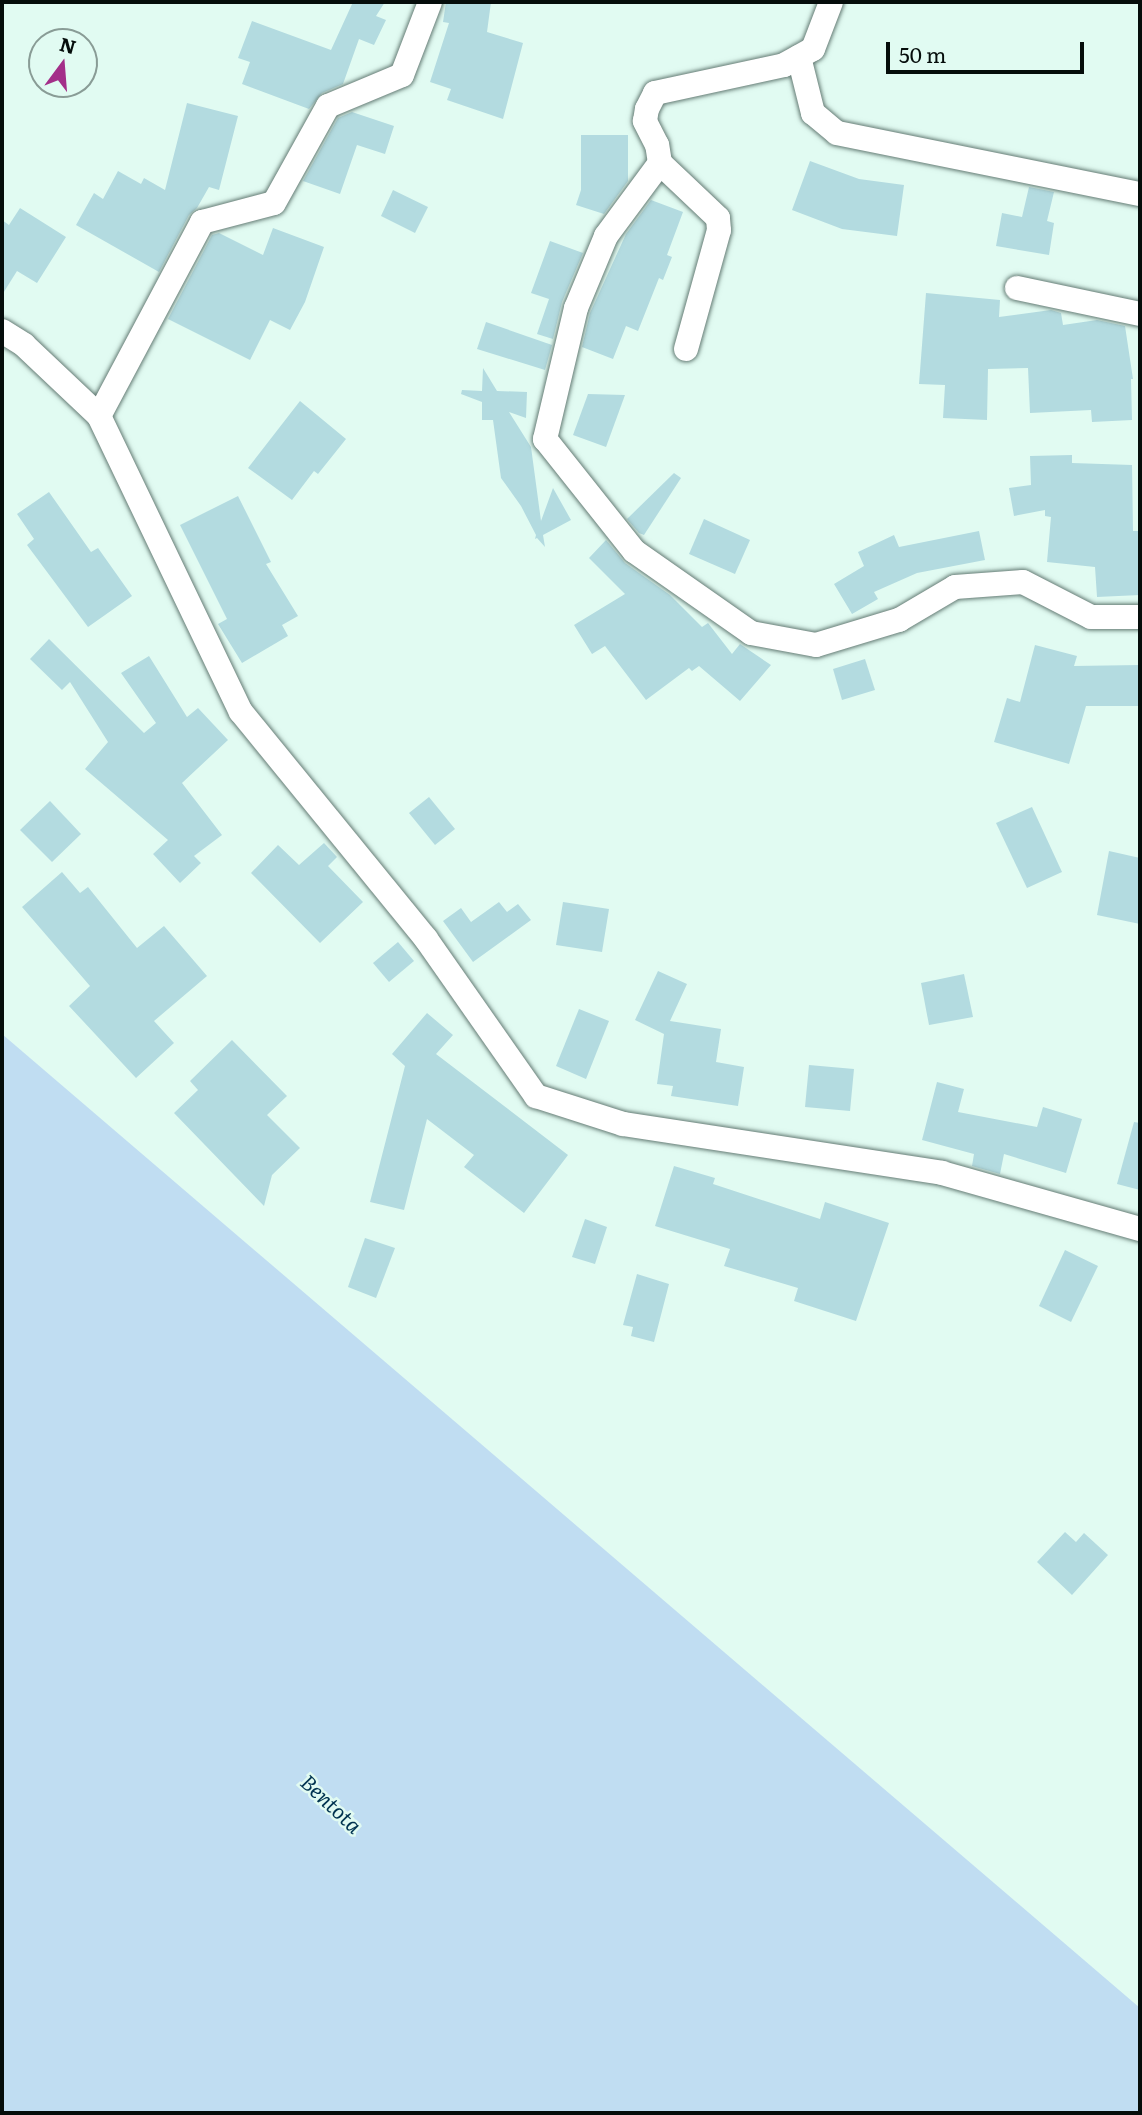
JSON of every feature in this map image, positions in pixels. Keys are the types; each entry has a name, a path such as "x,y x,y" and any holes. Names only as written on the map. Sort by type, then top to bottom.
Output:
{"street":[{"path":"99,415 202,222 274,202 328,106 402,75 430,2"},
{"path":"686,349 719,230 718,218 660,163 657,145 645,121 655,93 784,65 813,49 831,2"},
{"path":"799,57 813,113 837,133 1140,194"},
{"path":"660,163 606,236 576,308 545,439 634,551 751,634 816,645 899,620 955,587 1023,582 1091,617 1140,617"},
{"path":"1017,288 1140,314"},
{"path":"2,331 24,345 99,415 242,712 426,939 536,1096 623,1124 942,1173 1140,1228"}],"water":[{"name":"Bentota","path":"2,1034 1140,2008 1140,2113 2,2113"}],"building":[{"path":"353,2 385,2 376,16 386,20 374,45 359,39 343,84 322,93 309,109 242,84 250,62 238,58 252,21 331,50"},
{"path":"446,2 491,2 487,32 523,43 503,119 447,100 451,89 430,82 449,23 443,22"},
{"path":"187,103 238,116 219,190 209,187 197,208 189,215 159,272 76,225 94,193 103,199 118,171 141,184 144,178 165,190"},
{"path":"352,112 394,126 385,154 357,145 340,194 303,181 338,118"},
{"path":"581,135 628,135 628,181 604,214 576,205 581,190"},
{"path":"810,161 859,179 904,185 897,236 842,229 792,210"},
{"path":"1029,187 1054,192 1047,221 1054,223 1049,255 996,246 1002,213 1022,217"},
{"path":"393,190 428,207 415,233 381,216"},
{"path":"651,200 683,212 667,255 672,257 663,280 659,278 638,331 626,326 613,359 582,347 590,313 626,234"},
{"path":"20,208 66,237 37,283 17,271 2,295 2,220 9,225"},
{"path":"273,228 324,247 305,302 290,330 270,320 250,360 168,319 212,235 219,233 263,255"},
{"path":"550,241 583,253 562,302 553,339 537,334 549,299 531,293"},
{"path":"926,293 1000,300 999,317 1051,310 1061,313 1063,325 1097,320 1125,326 1133,379 1132,420 1092,422 1091,410 1030,413 1028,368 988,369 987,420 943,418 945,385 919,384"},
{"path":"486,322 552,345 545,370 477,349"},
{"path":"483,368 497,391 527,392 526,418 509,412 531,447 541,521 553,488 571,520 543,535 545,547 535,539 536,535 521,506 501,478 493,420 482,420 482,402 461,394 462,390 482,391"},
{"path":"588,394 625,395 606,447 573,435"},
{"path":"300,401 346,439 318,474 314,471 292,500 248,468"},
{"path":"1072,455 1072,463 1132,465 1133,531 1139,531 1140,595 1097,597 1095,567 1047,562 1051,517 1045,516 1045,510 1014,516 1009,488 1031,485 1030,456"},
{"path":"674,473 681,478 644,535 639,533 627,519"},
{"path":"49,492 91,552 98,548 132,596 88,627 27,545 34,539 17,514"},
{"path":"238,496 271,562 266,564 298,616 282,625 288,636 242,663 218,624 227,619 180,525"},
{"path":"704,519 750,540 735,574 689,554"},
{"path":"979,531 985,560 917,573 874,592 878,599 852,614 834,584 864,566 858,552 894,535 899,547"},
{"path":"606,540 625,563 670,595 702,627 708,623 732,654 740,644 771,665 740,701 699,666 692,671 689,668 646,700 605,646 592,654 574,625 625,594 589,558"},
{"path":"49,639 144,733 156,723 121,673 149,656 187,717 198,708 228,740 182,783 222,835 194,856 201,863 180,883 153,854 168,840 85,769 108,742 70,682 62,690 30,659"},
{"path":"1035,645 1077,656 1074,666 1140,665 1140,706 1086,706 1069,764 994,742 1007,698 1020,702"},
{"path":"865,659 875,690 842,700 833,669"},
{"path":"429,797 455,829 435,845 409,813"},
{"path":"50,801 81,834 52,862 20,830"},
{"path":"1032,807 1062,872 1027,888 996,823"},
{"path":"324,843 337,857 328,866 363,902 320,943 251,873 278,845 299,865"},
{"path":"1109,851 1140,858 1140,924 1097,915"},
{"path":"62,872 80,893 88,887 137,948 164,926 207,976 154,1021 174,1043 136,1078 69,1006 90,986 22,907"},
{"path":"499,902 507,912 518,904 531,920 473,962 443,921 461,908 471,922"},
{"path":"563,902 609,909 602,952 556,945"},
{"path":"398,942 414,961 389,982 373,963"},
{"path":"658,971 687,984 670,1021 721,1029 716,1062 744,1067 738,1106 671,1096 673,1086 657,1084 664,1034 635,1020"},
{"path":"964,974 973,1017 929,1025 921,983"},
{"path":"579,1009 609,1021 586,1079 556,1066"},
{"path":"427,1013 453,1035 436,1054 568,1155 524,1213 464,1167 474,1155 427,1119 404,1210 370,1202 405,1066 392,1054"},
{"path":"232,1040 287,1096 267,1115 300,1148 272,1175 264,1206 174,1113 198,1090 190,1081"},
{"path":"809,1065 854,1069 850,1111 805,1107"},
{"path":"937,1082 964,1089 958,1112 1037,1127 1043,1107 1082,1119 1066,1173 1004,1154 1000,1174 972,1166 974,1154 922,1140"},
{"path":"1134,1122 1140,1123 1140,1190 1117,1184"},
{"path":"674,1166 715,1178 713,1184 820,1219 825,1202 889,1223 856,1321 794,1301 798,1288 724,1266 730,1249 655,1226"},
{"path":"585,1219 607,1227 595,1264 572,1257"},
{"path":"365,1238 395,1248 376,1298 348,1287"},
{"path":"1065,1250 1098,1266 1071,1322 1039,1306"},
{"path":"637,1274 669,1284 654,1342 631,1336 633,1327 623,1325"},
{"path":"1065,1532 1076,1542 1084,1533 1108,1555 1072,1595 1037,1562"}]}
